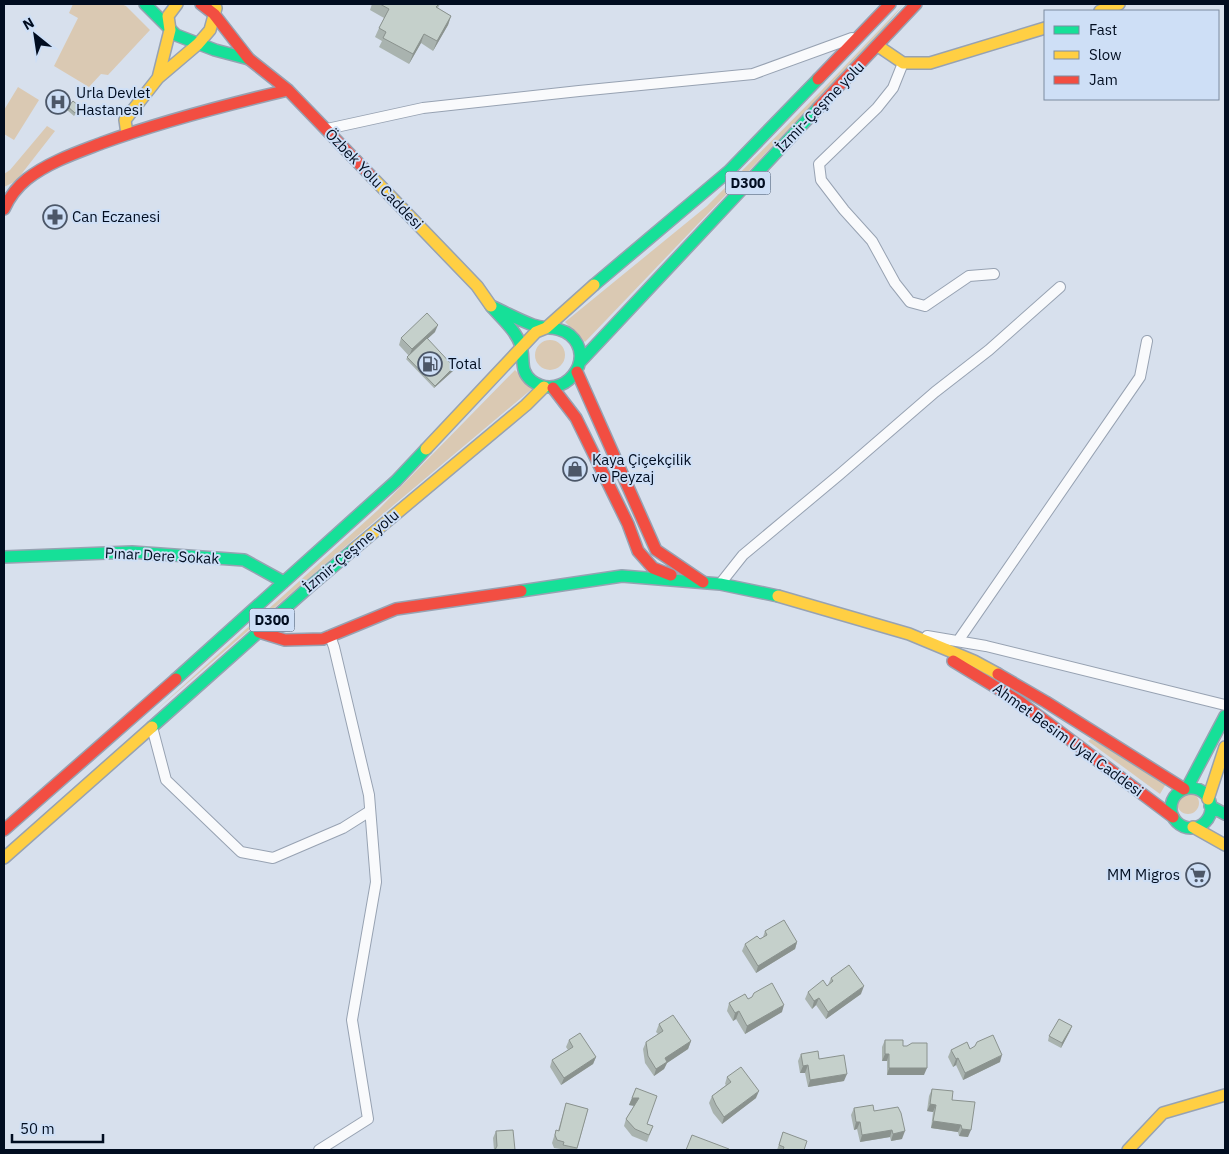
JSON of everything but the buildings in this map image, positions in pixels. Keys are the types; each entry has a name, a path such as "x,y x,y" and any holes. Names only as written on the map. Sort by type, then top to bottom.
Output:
{"main road":[{"path":"145,4 176,35 215,50 249,59"},
{"path":"158,78 170,30 168,16 177,4"},
{"path":"201,4 216,9 249,59"},
{"name":"İzmir-Çeşme yolu","path":"546,328 568,307 729,171 890,4"},
{"name":"İzmir-Çeşme yolu","path":"579,367 605,334 916,4"},
{"path":"1103,10 1119,4"},
{"path":"127,134 125,120 158,78 198,44 210,30 216,9"},
{"path":"878,46 903,63 930,63 1044,28"},
{"name":"Özbek Yolu Caddesi","path":"249,59 288,90 477,286 513,332 521,347"},
{"path":"4,209 6,203 26,180 64,158 127,134 199,112 288,90"},
{"path":"491,306 534,326 555,328 572,336 580,353 579,367 600,429 656,550 704,583"},
{"name":"D300","path":"521,347 536,332 546,328"},
{"path":"521,347 521,360 526,374 531,380 548,387 576,418 628,524 638,551 653,568 671,576 704,583"},
{"name":"İzmir-Çeşme yolu","path":"4,830 396,481 521,347"},
{"name":"D300","path":"548,387 562,385 571,380 579,367"},
{"name":"İzmir-Çeşme yolu","path":"4,858 338,562 548,387"},
{"name":"Pınar Dere Sokak","path":"4,557 132,552 244,560 284,582"},
{"path":"259,632 285,640 323,638 396,609 622,576 704,583"},
{"name":"Ahmet Besim Uyal Caddesi","path":"704,583 720,584 795,600 909,634 974,661 1022,688 1186,789"},
{"name":"Ahmet Besim Uyal Caddesi","path":"909,634 1020,702 1173,817"},
{"path":"1186,789 1225,716"},
{"path":"1193,827 1199,826 1208,818 1209,802 1225,748"},
{"path":"1225,814 1209,802 1200,790 1186,789 1179,792 1172,800 1171,812 1173,817 1182,825 1193,827 1225,845"},
{"path":"1128,1150 1163,1114 1225,1095"}],"street":[{"path":"326,129 423,108 753,74 862,34"},
{"path":"903,63 893,88 877,108 819,164 821,180 844,210 872,241 895,283 910,302 925,306 969,276 994,274"},
{"path":"720,584 743,555 839,476 935,392 989,350 1060,287"},
{"path":"958,641 1140,377 1147,341"},
{"path":"909,634 986,646 1225,705"},
{"path":"319,1150 368,1119 352,1020 376,882 370,811 364,777 330,636"},
{"path":"152,727 166,780 241,852 273,858 343,828 370,811"}],"shaded area":[{"path":"73,4 121,4 126,6 150,30 108,75 101,74 89,87 54,66 78,18 69,13"},
{"path":"904,4 876,38 585,342 565,322 707,206"},
{"path":"18,87 39,100 14,140 4,134 4,110"},
{"path":"47,126 55,131 16,181 4,187 4,174 10,170"},
{"path":"550,340 560,345 565,355 560,365 550,370 540,365 535,355 540,345"},
{"path":"515,370 533,388 383,514 153,713 378,510"},
{"path":"1091,739 1167,782 1160,794 1088,741"},
{"path":"1188,792 1196,795 1199,803 1196,811 1188,814 1180,811 1177,803 1180,795"}],"traffic: fast":[{"path":"145,4 176,35 215,50 249,59"},
{"path":"594,285 729,171 818,79"},
{"path":"580,362 818,108"},
{"path":"491,306 522,321 557,329 570,335 578,345 580,355 578,366 573,375 565,382 555,386 544,386 532,381 525,373 519,340 512,329 491,306"},
{"path":"176,679 396,481 426,449"},
{"path":"152,727 354,549"},
{"path":"4,557 132,552 244,560 284,582"},
{"path":"521,591 622,576 720,584 778,596"},
{"path":"1187,788 1225,716"},
{"path":"1191,788 1205,794 1211,808 1205,822 1191,828 1177,822 1171,808 1177,794 1191,788"},
{"path":"1210,806 1225,814"}],"traffic: slow":[{"path":"158,78 170,30 168,16 177,4"},
{"path":"1103,10 1119,4"},
{"path":"127,134 125,120 158,78 198,44 210,30 216,8"},
{"path":"878,46 903,63 930,63 1044,28"},
{"path":"372,177 477,286 491,306"},
{"path":"426,449 536,332 546,328 594,285"},
{"path":"354,549 526,405 544,387"},
{"path":"778,596 909,634 974,661 998,674"},
{"path":"4,858 152,727"},
{"path":"1208,799 1225,747"},
{"path":"1193,827 1225,845"},
{"path":"1128,1150 1163,1113 1225,1095"}],"traffic: jam":[{"path":"201,4 214,14 249,59 288,90 372,177"},
{"path":"818,79 890,4"},
{"path":"818,108 916,4"},
{"path":"4,209 14,193 27,179 44,168 73,154 171,121 288,90"},
{"path":"577,372 656,550 703,582"},
{"path":"553,388 576,418 628,524 638,551 653,568 671,575"},
{"path":"259,632 285,640 323,639 396,609 521,591"},
{"path":"953,661 1020,702 1173,817"},
{"path":"998,674 1184,789"},
{"path":"4,830 176,679"}],"place":[{"name":"Urla Devlet Hastanesi","path":"58,102"},
{"name":"Can Eczanesi","path":"55,217"},
{"name":"Total","path":"430,364"},
{"name":"Kaya Çiçekçilik ve Peyzaj","path":"575,469"},
{"name":"MM Migros","path":"1198,875"}]}
